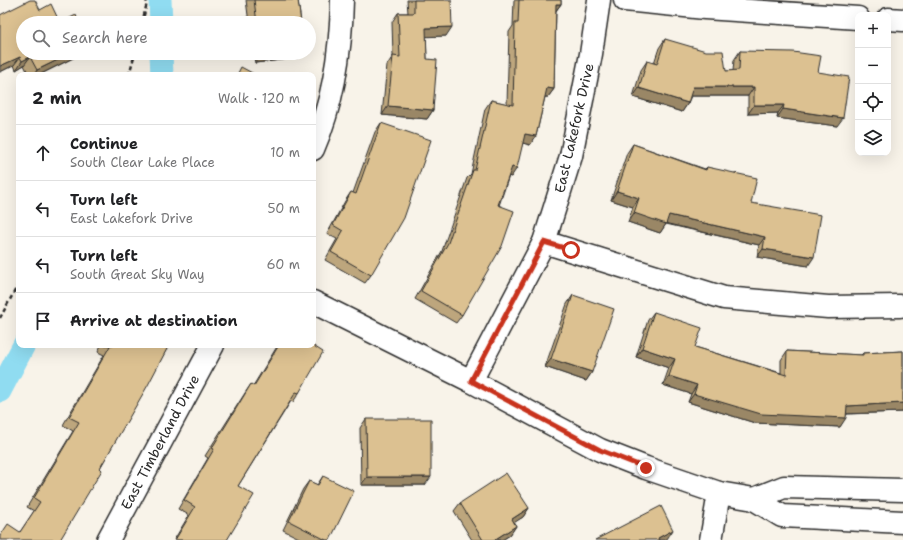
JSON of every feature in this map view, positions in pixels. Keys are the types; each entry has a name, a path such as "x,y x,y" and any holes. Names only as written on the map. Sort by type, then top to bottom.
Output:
{"street":[{"path":"316,140 330,100 336,75 341,36 342,0"},
{"name":"East Lakefork Drive","path":"471,381 544,242 571,156 591,54 599,0"},
{"path":"625,0 705,8 855,18"},
{"path":"891,20 903,20"},
{"path":"544,242 724,298 828,307 900,306"},
{"path":"316,304 471,381 600,450 646,468 719,493 754,499 782,516 903,522"},
{"name":"East Timberland Drive","path":"108,540 211,348"},
{"path":"754,499 784,487 903,490"},
{"path":"711,540 719,493"}],"path":[{"path":"144,16 147,2 146,0"},
{"path":"130,72 133,60"},
{"path":"0,318 16,289"}],"building":[{"path":"30,0 35,0 40,10 51,4 57,16 16,16 16,59 0,66 0,15"},
{"path":"254,0 298,0 300,16 256,16"},
{"path":"414,0 451,0 452,27 426,28 427,59 437,60 433,110 388,106 393,56 400,57 398,13 414,13"},
{"path":"519,0 561,0 561,4 556,4 554,89 547,88 536,136 525,134 517,168 512,167 498,205 514,211 502,246 462,315 421,291 448,243 473,170 475,170 491,100 513,105 515,23 518,23"},
{"path":"665,39 706,51 723,51 726,71 739,70 740,51 793,52 821,56 818,72 849,77 843,118 783,109 784,105 754,105 754,87 693,87 688,103 639,88 647,61 657,64"},
{"path":"32,60 58,60 37,70"},
{"path":"241,67 250,72 238,72"},
{"path":"381,123 431,140 404,218 371,275 331,252 343,231 333,225 351,192 356,194"},
{"path":"633,144 706,170 707,167 757,178 751,203 821,215 814,257 763,249 765,237 669,215 666,224 634,213 639,198 617,191"},
{"path":"573,295 614,309 592,372 551,359"},
{"path":"654,312 702,328 695,347 786,375 787,351 863,355 863,353 903,351 903,403 847,406 846,418 761,414 694,394 697,385 669,376 675,359 642,348"},
{"path":"109,348 167,348 100,468 102,470 60,540 0,540 0,536 8,524 20,532 40,502 34,498 79,422 69,417"},
{"path":"277,348 316,348 323,352 299,393 296,392 238,486 254,495 227,540 175,540 195,507 184,500 214,449 212,448 251,384 254,386"},
{"path":"366,419 431,419 431,477 367,477"},
{"path":"506,473 529,508 512,519 516,526 494,540 483,540 460,503"},
{"path":"323,476 354,491 330,540 326,540 289,521 309,481 318,485"},
{"path":"661,506 673,530 658,538 659,540 595,540"}],"waterway":[{"path":"160,0 161,16"},
{"path":"161,60 162,72"},
{"path":"0,391 22,348"}],"route":[{"path":"571,250 544,242 471,381 600,450 646,468"}]}
